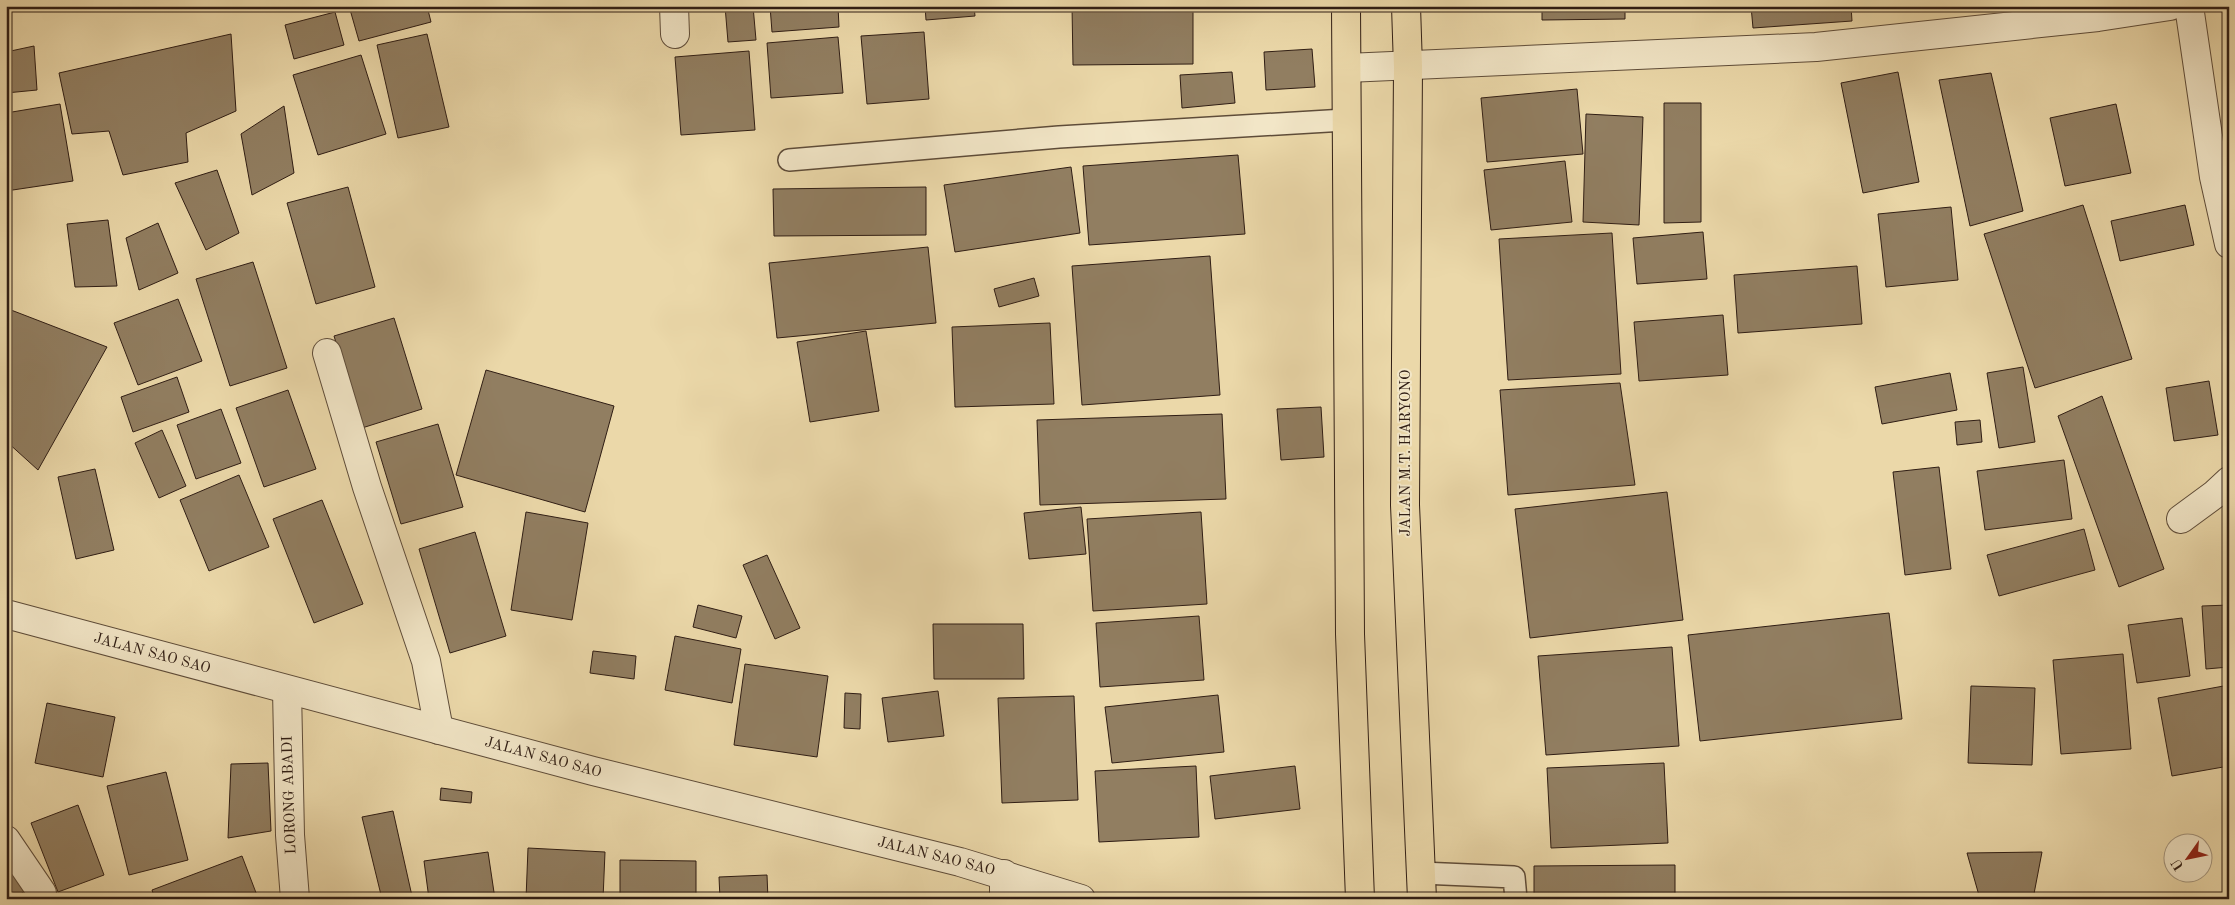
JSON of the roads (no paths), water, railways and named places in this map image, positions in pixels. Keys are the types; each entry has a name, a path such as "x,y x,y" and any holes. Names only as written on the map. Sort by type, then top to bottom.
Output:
{"highway":[{"path":"1346,6 1345,120 1350,634 1360,899"},
{"name":"JALAN M.T. HARYONO","path":"1406,6 1408,67 1405,505 1413,642 1422,886"}],"street":[{"path":"674,6 675,34"},
{"path":"1346,68 1408,67 1816,47 2098,18 2170,6"},
{"path":"2189,6 2214,177 2229,244"},
{"path":"327,353 367,486 426,660 439,730"},
{"path":"2181,519 2215,494 2229,481"},
{"name":"JALAN SAO SAO","path":"6,614 76,634 162,654 287,690 1004,886 1080,899"},
{"name":"LORONG ABADI","path":"287,690 290,835 294,899"},
{"path":"6,840 42,893 42,899"}],"lane":[{"path":"789,160 1059,137 1345,120"},
{"path":"1422,886 1514,877 1516,899"}]}
